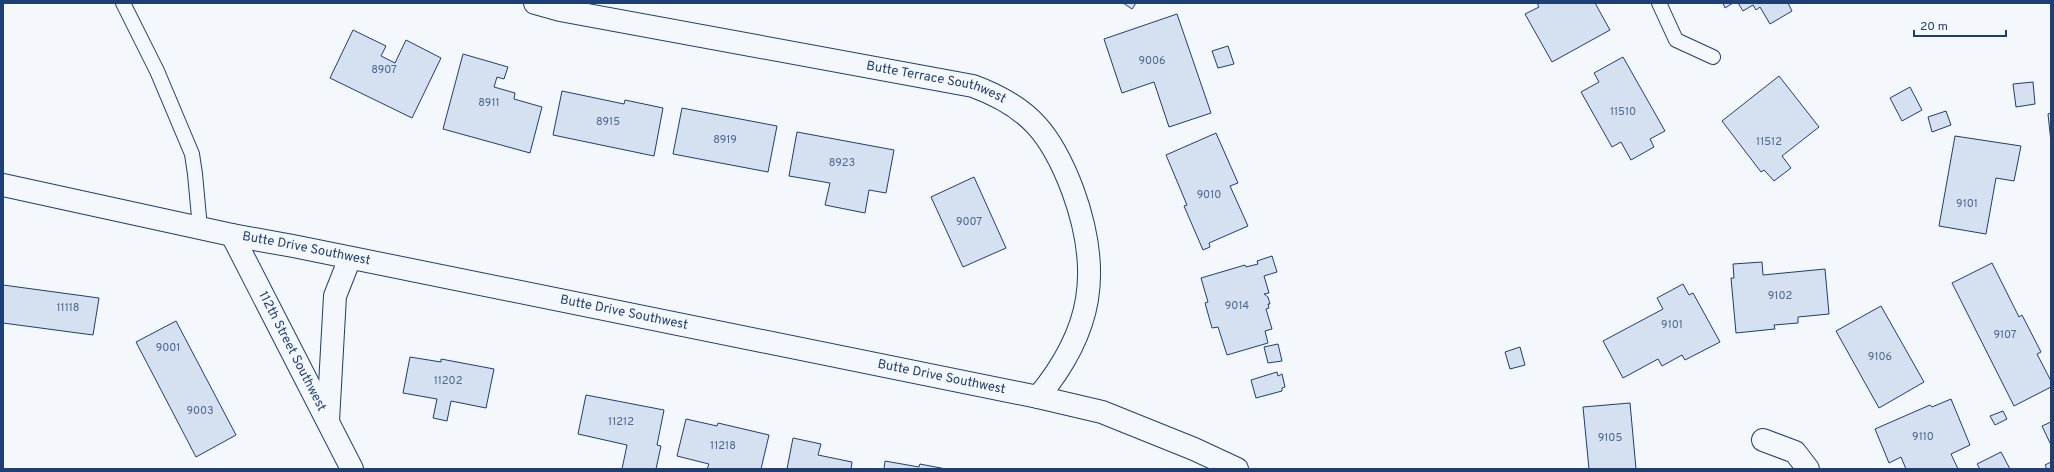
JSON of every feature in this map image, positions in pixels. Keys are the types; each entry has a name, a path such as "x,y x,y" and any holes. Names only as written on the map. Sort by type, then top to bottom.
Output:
{"street":[{"name":"Butte Terrace Southwest","path":"535,3 568,11 973,86 996,94 1026,114 1050,141 1062,162 1084,221 1090,260 1088,291 1082,322 1071,350 1056,375 1038,397"},
{"name":"Butte Drive Southwest","path":"3,185 232,235 1038,397 1102,412 1194,449 1237,469"},
{"name":"112th Street Southwest","path":"232,235 352,469"},
{"path":"328,422 335,296 350,258"},
{"path":"1763,440 1795,452 1808,469"}],"lane":[{"path":"123,3 157,71 192,154 200,228"},
{"path":"1659,3 1676,40 1713,57"}],"building":[{"path":"1123,3 1136,3 1132,9"},
{"path":"1537,3 1595,3 1610,30 1552,62 1525,14 1539,7"},
{"path":"1723,3 1733,3 1725,8"},
{"path":"1738,3 1788,3 1792,11 1770,24 1760,7 1756,10 1753,5 1743,11"},
{"path":"1177,14 1211,113 1169,127 1154,82 1122,93 1104,39"},
{"path":"353,30 386,46 381,56 395,63 406,40 441,58 412,118 330,78"},
{"path":"1228,46 1234,64 1218,68 1212,51"},
{"path":"463,54 508,67 504,79 497,77 494,87 515,93 514,99 542,107 530,153 443,129"},
{"path":"1623,57 1665,131 1650,139 1654,147 1631,160 1621,142 1612,147 1581,92 1599,82 1594,73"},
{"path":"1779,76 1819,127 1782,156 1791,168 1774,181 1764,170 1761,172 1722,121"},
{"path":"2033,82 2035,104 2016,107 2013,84"},
{"path":"1910,87 1922,110 1902,121 1890,98"},
{"path":"562,91 624,104 625,100 663,108 654,156 553,135"},
{"path":"682,108 777,126 768,172 673,154"},
{"path":"1946,111 1951,125 1932,132 1928,117"},
{"path":"2051,113 2051,142 2048,114"},
{"path":"797,132 894,150 886,193 869,190 865,213 825,205 830,183 789,176"},
{"path":"1216,133 1238,183 1230,186 1248,226 1209,243 1210,247 1203,250 1184,206 1187,205 1166,155"},
{"path":"1955,136 2021,146 2014,181 1996,178 1986,234 1939,226"},
{"path":"974,177 1006,248 963,267 931,197"},
{"path":"1272,256 1277,272 1264,276 1269,293 1264,294 1268,297 1270,304 1268,304 1269,308 1266,309 1272,329 1265,331 1268,343 1227,355 1218,327 1212,328 1205,303 1208,302 1201,278 1245,265 1246,267 1258,264 1257,261"},
{"path":"1762,262 1763,275 1825,269 1829,314 1798,317 1798,323 1774,325 1775,329 1736,333 1731,278 1734,278 1733,264"},
{"path":"1992,263 2019,317 2022,315 2041,352 2037,354 2051,381 2051,387 2014,406 1952,283"},
{"path":"1683,284 1689,295 1693,293 1720,342 1685,360 1682,355 1662,366 1658,359 1623,378 1603,341 1663,309 1657,298"},
{"path":"3,285 99,298 93,335 3,323"},
{"path":"1881,306 1924,382 1879,408 1836,331"},
{"path":"176,321 236,435 196,457 136,342"},
{"path":"1278,344 1282,361 1268,363 1264,347"},
{"path":"1520,347 1525,365 1510,369 1505,352"},
{"path":"410,357 441,362 441,359 494,369 486,408 451,401 447,421 433,418 437,399 403,393"},
{"path":"1277,372 1278,376 1282,374 1285,387 1282,388 1282,391 1256,398 1251,380"},
{"path":"586,395 664,410 657,445 661,446 656,469 622,469 627,445 578,434"},
{"path":"1951,399 1970,445 1951,454 1958,469 1906,469 1901,457 1889,463 1875,429 1930,405 1932,407"},
{"path":"1630,403 1636,469 1589,469 1583,407"},
{"path":"2003,411 2007,419 1995,425 1990,416"},
{"path":"686,419 717,426 718,423 769,435 761,469 707,469 709,464 677,456"},
{"path":"2051,422 2051,445 2042,426"},
{"path":"793,438 821,444 818,455 852,462 851,469 787,469"},
{"path":"2001,452 2010,469 1980,469 1977,464"},
{"path":"885,461 919,467 920,464 946,469 884,469"},
{"path":"2051,462 2051,469 2047,469 2045,465"}]}
